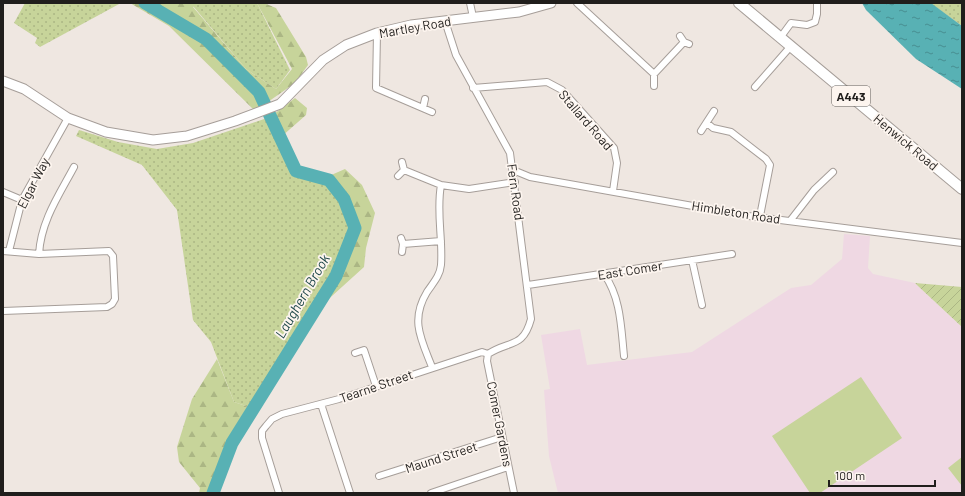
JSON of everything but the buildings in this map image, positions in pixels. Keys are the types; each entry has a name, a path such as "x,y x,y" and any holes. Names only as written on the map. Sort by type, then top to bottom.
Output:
{"main road":[{"name":"Martley Road","path":"68,118 106,132 153,140 187,136 256,114 280,104 323,60 346,45 377,33 411,25 525,11 551,3"},
{"name":"Henwick Road","path":"739,3 962,189"},
{"path":"3,81 24,89 68,118"}],"street":[{"path":"470,3 473,17"},
{"path":"577,3 654,74"},
{"path":"780,38 791,23 808,25 815,22 817,3"},
{"name":"Fern Road","path":"446,21 456,55 510,153 528,285 531,319 528,330 516,343 488,354"},
{"path":"377,33 376,88 432,112"},
{"path":"654,86 654,74 684,40"},
{"path":"755,87 791,46"},
{"name":"Stallard Road","path":"473,88 547,82 562,90 614,148 617,163 613,191"},
{"path":"423,108 425,99"},
{"path":"701,131 714,111"},
{"name":"Elgar Way","path":"6,251 22,200 68,118"},
{"path":"707,123 713,128 735,134 766,159 770,165 760,216"},
{"path":"402,162 404,170"},
{"path":"39,254 40,240 45,221 74,167"},
{"path":"398,176 404,170"},
{"path":"404,170 441,185 469,189 515,182"},
{"name":"Himbleton Road","path":"513,170 530,177 760,216 962,243"},
{"path":"790,220 814,190 833,172"},
{"path":"432,367 418,330 418,310 428,291 439,276 441,266 441,241 438,211 441,185"},
{"path":"3,192 22,200"},
{"path":"402,252 402,241 441,241"},
{"path":"3,311 107,306 112,304 115,299 113,256 109,252 39,254 6,251"},
{"name":"East Comer","path":"528,285 732,254"},
{"path":"692,260 702,305"},
{"path":"604,274 610,282 618,301 624,356"},
{"path":"355,353 364,350 376,386"},
{"name":"Tearne Street","path":"279,493 262,438 262,431 272,418 321,404 482,352 488,354"},
{"name":"Comer Gardens","path":"488,354 487,361 514,493"},
{"path":"321,404 350,493"},
{"name":"Maund Street","path":"379,476 502,437"},
{"path":"431,493 508,467"}],"shaded area":[{"path":"844,234 870,236 868,268 873,274 915,283 962,327 962,493 558,493 549,456 544,390 550,389 541,335 580,329 587,365 692,352 791,288 811,285 842,259"}],"green space":[{"path":"25,3 121,3 40,47 35,43 37,38 14,23"},
{"path":"130,3 200,3 193,7 246,69 276,89 292,69 257,3 264,3 276,8 306,57 308,65 295,83 255,111 169,26"},
{"path":"200,3 257,3 290,70 276,89 246,69 193,6"},
{"path":"931,3 962,3 962,26 933,5"},
{"path":"295,98 307,108 306,115 281,137 270,117"},
{"path":"270,117 296,171 329,180 344,199 355,228 336,276 252,408 234,402 211,342 193,320 177,210 142,165 76,136 79,130 118,142 157,149 193,143"},
{"path":"345,169 362,185 375,213 366,248 364,267 311,315 336,276 355,228 344,200 329,180 322,179"},
{"path":"915,283 962,287 962,327 918,286"},
{"path":"217,359 234,402 252,408 232,443 213,493 199,493 200,488 179,462 177,447 192,399"},
{"path":"861,377 902,438 820,493 810,493 772,436"},
{"path":"962,457 962,486 948,468"}],"water":[{"path":"862,3 931,3 962,26 962,89 916,59 866,10"}],"waterway":[{"name":"Laughern Brook","path":"145,3 206,39 259,92 296,171 329,180 344,199 355,228 336,276 232,443 213,493"}]}
